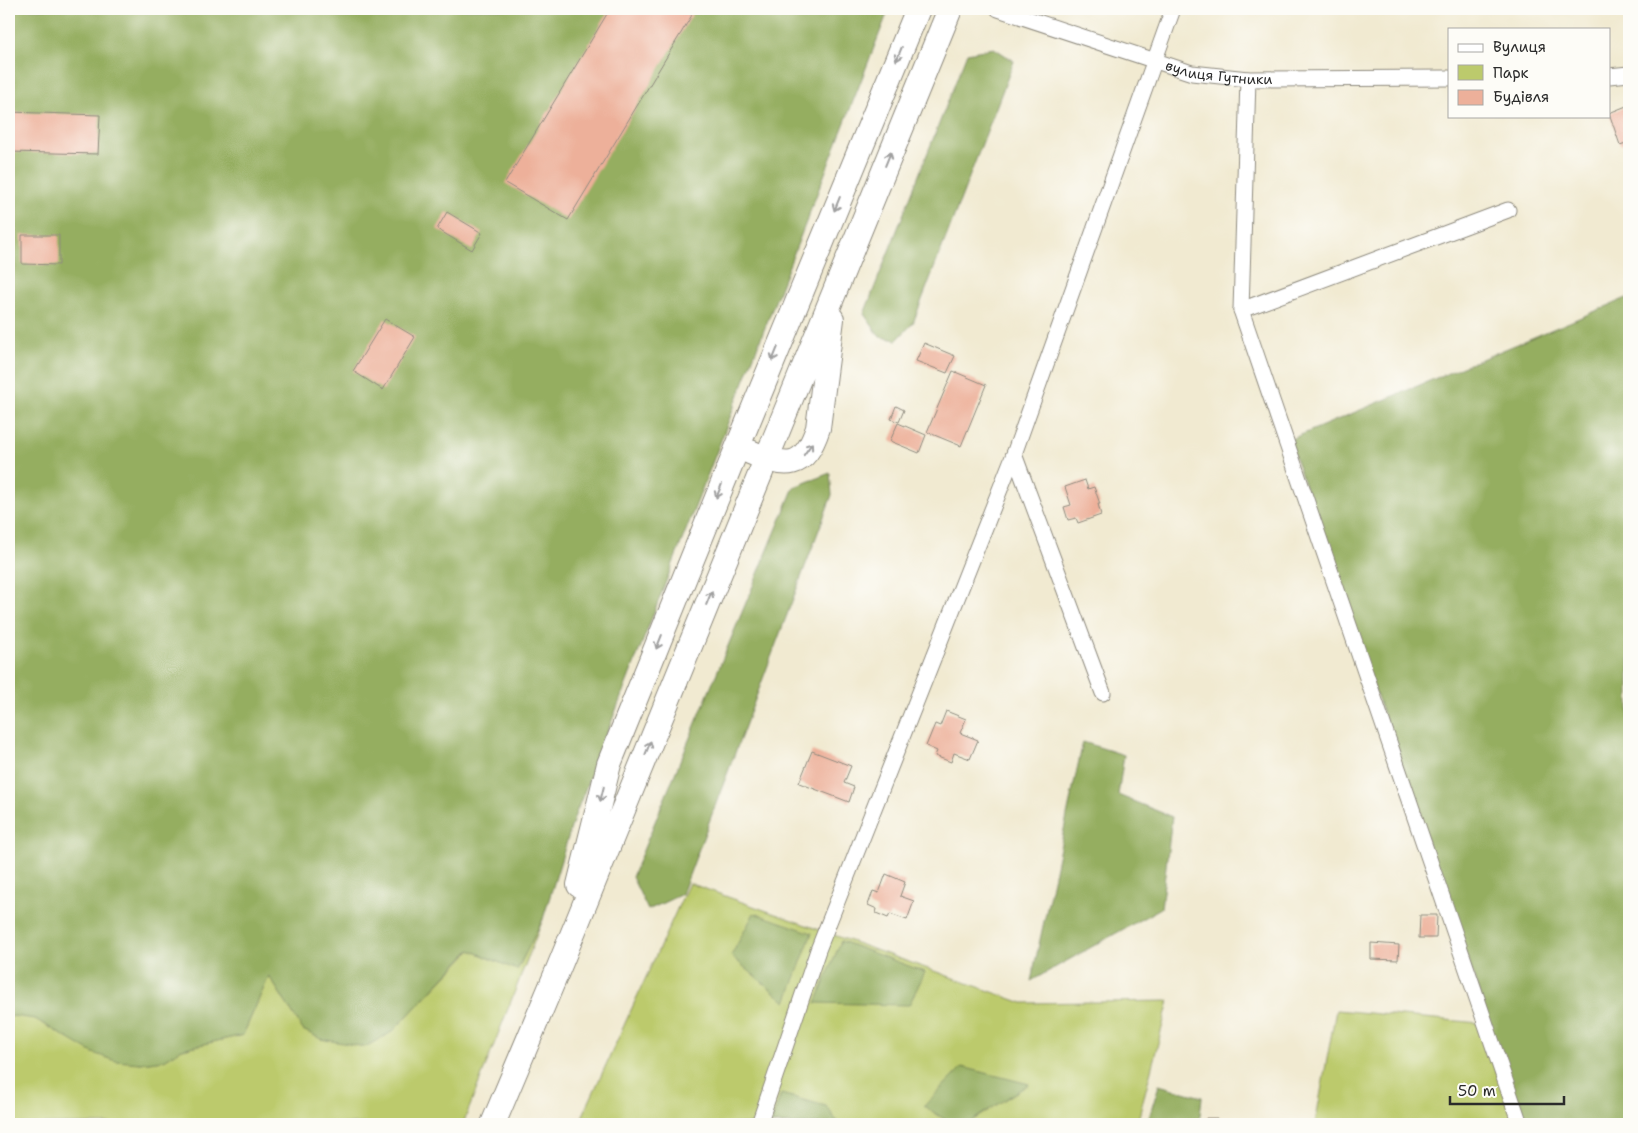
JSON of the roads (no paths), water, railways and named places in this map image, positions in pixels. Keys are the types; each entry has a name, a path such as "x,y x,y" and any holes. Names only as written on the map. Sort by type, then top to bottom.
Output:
{"highway":[{"path":"557,972 609,764 918,9"},
{"path":"493,1124 557,972 950,9"},
{"path":"738,446 765,459 783,463 797,461 806,454 813,443 818,428 837,285"}],"street":[{"name":"вулиця Гутники","path":"998,9 1192,73 1248,79 1448,78"},
{"path":"759,1124 818,950 1014,454 1173,9"},
{"path":"1610,76 1629,74"},
{"path":"1248,79 1240,310 1520,1124"},
{"path":"1240,310 1508,210"},
{"path":"1014,454 1103,692"}]}
